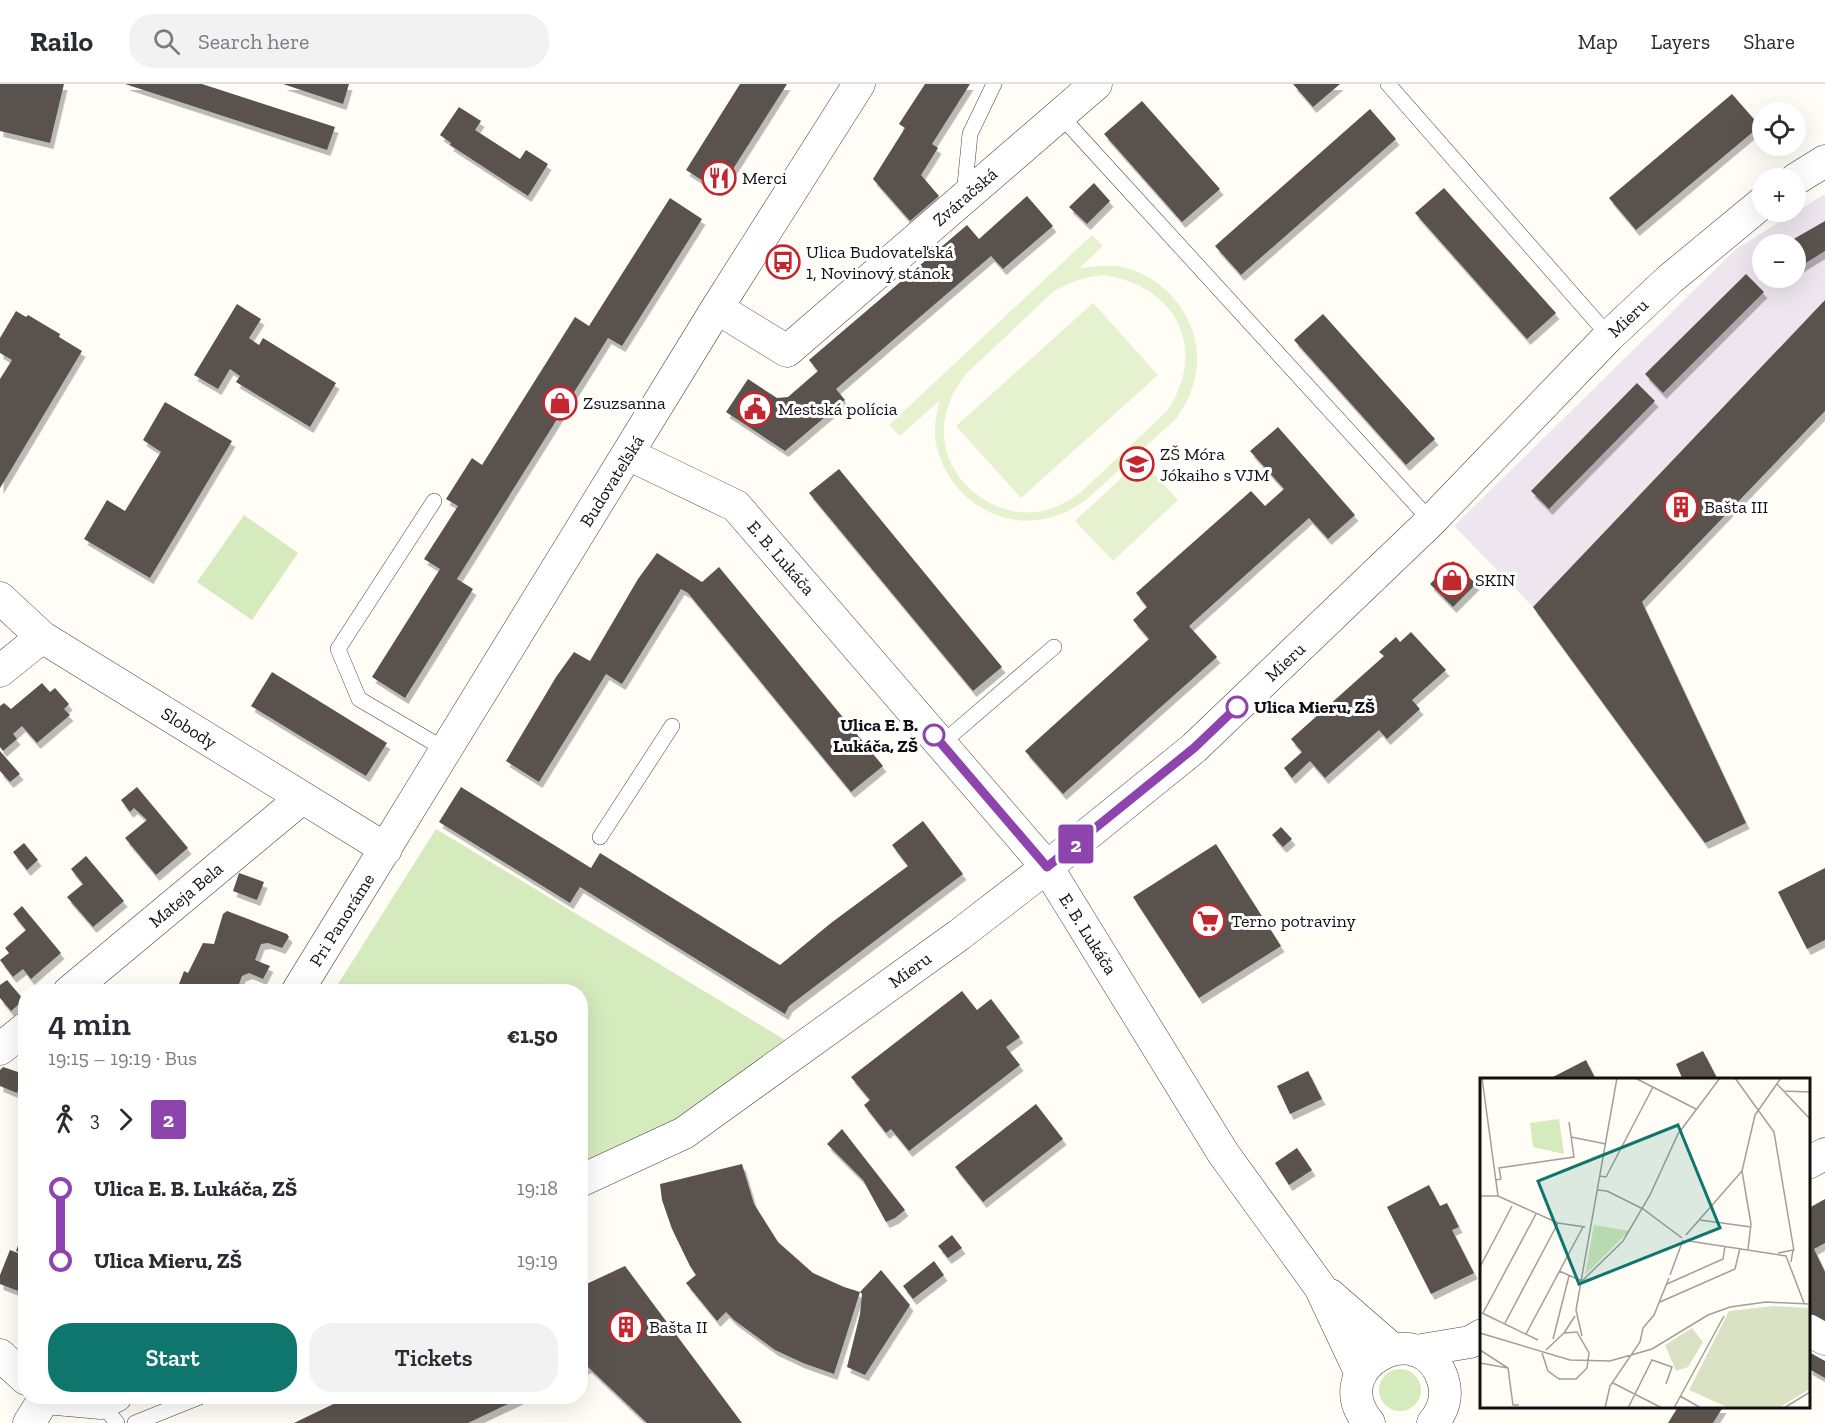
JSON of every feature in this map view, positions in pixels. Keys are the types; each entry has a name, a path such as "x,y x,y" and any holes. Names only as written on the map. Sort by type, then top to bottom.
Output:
{"street":[{"name":"Budovateľská","path":"386,849 717,308 859,84"},
{"name":"Zváračská","path":"717,308 787,351 1096,84"},
{"path":"1806,172 1825,160"},
{"name":"Mieru","path":"588,1177 684,1133 959,935 1194,748 1431,521 1609,336 1670,279 1752,211"},
{"name":"E. B. Lukáča","path":"628,454 736,506 1047,867 1223,1153 1320,1287 1404,1350 1434,1364 1442,1376 1441,1404"},
{"name":"Slobody","path":"0,598 42,637 386,849"},
{"path":"0,671 42,637"},
{"name":"Mateja Bela","path":"79,984 302,798"},
{"name":"Pri Panoráme","path":"302,984 386,849"},
{"path":"0,1049 18,1034"},
{"path":"1810,1162 1825,1154"},
{"name":"E. B. Lukáča","path":"1320,1287 1358,1405"},
{"path":"1810,1331 1825,1339"},
{"path":"1358,1405 1373,1358 1404,1350 1476,1338"},
{"path":"1464,1423 1441,1404 1476,1338"},
{"path":"0,1354 18,1375"},
{"path":"79,1404 112,1408"}],"lane":[{"path":"964,198 970,134 994,84"},
{"path":"1388,84 1609,336"},
{"path":"1060,115 1431,521"},
{"path":"434,501 338,649 360,699 446,750"},
{"path":"941,744 1054,647"},
{"path":"600,837 672,726"},
{"path":"135,1423 182,1404"}],"shaded area":[{"path":"1825,194 1825,300 1533,607 1454,526 1736,249 1752,239 1752,288 1806,288 1806,234 1760,234 1780,222 1806,222 1806,206"}],"green space":[{"path":"1092,235 1103,246 1080,268 1117,266 1151,279 1166,290 1178,304 1188,319 1194,336 1197,354 1195,379 1189,397 1176,419 1087,499 1055,516 1034,520 1013,520 994,514 976,504 961,491 948,475 940,457 935,436 940,400 900,436 889,425","holes":["1103,275 1128,281 1150,292 1166,306 1178,324 1184,343 1185,365 1179,388 1167,411 1080,493 1060,505 1047,510 1026,512 1006,510 988,502 972,491 958,476 949,458 944,439 946,412 959,384 967,373 1054,291 1078,280"]},
{"path":"1093,303 1158,375 1021,498 956,426"},
{"path":"1141,460 1178,500 1113,561 1075,521"},
{"path":"244,515 298,553 252,620 197,582"},
{"path":"436,829 795,1046 650,1138 588,1167 588,984 338,984"},
{"path":"1400,1369 1415,1375 1421,1390 1415,1405 1400,1411 1385,1405 1379,1390 1385,1375"}],"building":[{"path":"0,84 64,84 50,143 0,131"},
{"path":"125,84 202,84 335,127 327,150"},
{"path":"283,84 349,84 343,104"},
{"path":"740,84 787,84 719,191 686,170"},
{"path":"925,84 970,84 932,144 938,148 921,175 939,196 910,221 873,179 905,128 899,124"},
{"path":"1293,84 1340,84 1313,107"},
{"path":"1732,94 1752,117 1752,133 1636,230 1609,198"},
{"path":"1142,101 1220,189 1182,222 1104,134"},
{"path":"459,107 481,121 475,130 520,159 526,150 548,164 528,196 450,145 451,143 440,135"},
{"path":"1370,109 1396,139 1241,275 1215,246"},
{"path":"1094,183 1110,201 1087,224 1069,207"},
{"path":"1444,188 1556,313 1527,339 1415,213"},
{"path":"1027,196 1053,226 1003,269 991,256 836,389 845,400 785,451 726,412 748,379 777,398 788,397 818,371 809,360 967,225 979,239"},
{"path":"670,198 702,219 622,346 608,338 457,579 473,589 405,698 372,677 440,569 424,559 458,506 446,499 472,458 482,465 575,317 589,326"},
{"path":"1825,221 1825,251 1806,263 1806,234 1802,234"},
{"path":"1746,274 1752,280 1752,288 1760,288 1764,292 1663,393 1645,374"},
{"name":"Bašta III","path":"1825,300 1825,411 1642,602 1746,823 1705,843 1533,607"},
{"path":"237,304 261,319 249,338 259,345 263,338 336,383 310,427 236,382 240,376 230,369 218,389 194,375"},
{"path":"16,311 26,317 28,315 60,334 59,337 82,351 0,488 0,379 12,360 0,353 0,338"},
{"path":"1323,314 1435,439 1406,465 1294,340"},
{"path":"1637,383 1655,401 1549,509 1531,491"},
{"path":"165,402 232,441 150,578 84,539 107,500 125,511 161,452 143,440"},
{"path":"1278,427 1355,515 1328,539 1309,518 1189,626 1217,657 1063,794 1025,751 1149,639 1133,620 1147,607 1136,593 1251,491 1265,506 1284,489 1250,451"},
{"path":"839,469 1002,667 973,691 809,493"},
{"path":"657,553 702,582 719,567 883,766 851,792 688,593 681,589 622,684 606,674 539,782 506,761 556,677 574,652 590,661 638,579"},
{"path":"1453,561 1476,584 1453,607 1430,584"},
{"path":"1411,632 1446,670 1412,700 1420,709 1387,739 1379,730 1325,778 1310,761 1292,778 1284,768 1302,752 1291,739 1384,656 1379,652 1396,637 1400,642"},
{"path":"272,672 387,743 366,776 251,706"},
{"path":"42,683 50,692 55,688 69,704 64,709 70,715 37,743 22,726 13,734 17,739 3,751 0,747 0,706 4,703 11,709"},
{"path":"0,751 20,774 10,782 0,771"},
{"path":"137,787 188,848 156,875 125,838 147,820 134,808 130,812 121,800"},
{"path":"461,787 591,868 600,853 780,965 831,923 908,866 892,845 923,821 963,874 789,1006 785,1014 580,887 570,903 439,822"},
{"path":"1281,827 1292,839 1283,847 1272,835"},
{"path":"24,843 38,860 27,870 13,852"},
{"name":"Terno potraviny","path":"1216,844 1281,946 1199,998 1133,897"},
{"path":"86,856 124,901 93,927 67,897 83,884 71,869"},
{"path":"1825,868 1825,940 1807,949 1778,892"},
{"path":"239,873 264,882 257,900 233,891"},
{"path":"22,906 61,953 31,979 23,969 13,977 0,960 9,953 5,948 26,930 13,914"},
{"path":"227,911 287,934 289,937 282,948 268,943 261,944 255,960 270,966 263,979 249,973 242,976 239,984 179,984 184,971 188,973 203,943 214,944 223,914"},
{"path":"7,980 18,993 18,1005 11,1011 0,998 0,985"},
{"path":"962,991 977,1010 991,999 1020,1037 1006,1047 1020,1065 909,1151 891,1129 886,1133 864,1105 870,1100 851,1077"},
{"path":"1703,1051 1717,1078 1682,1078 1676,1064"},
{"path":"1586,1060 1595,1078 1551,1078"},
{"path":"3,1067 18,1072 17,1093 0,1086 0,1070"},
{"path":"1308,1071 1322,1099 1290,1114 1277,1086"},
{"path":"1036,1104 1063,1139 983,1202 955,1167"},
{"path":"842,1129 905,1210 895,1218 886,1222 863,1180 827,1144"},
{"path":"1297,1148 1312,1170 1289,1185 1275,1163"},
{"path":"742,1164 754,1204 778,1242 813,1273 860,1292 834,1374 775,1350 726,1312 717,1321 686,1283 696,1275 672,1229 662,1200 660,1184"},
{"path":"1429,1185 1440,1206 1447,1203 1459,1227 1452,1230 1474,1273 1431,1294 1387,1207"},
{"path":"1825,1199 1825,1243 1814,1249 1825,1272 1825,1322 1810,1314 1810,1207"},
{"path":"952,1235 962,1248 948,1258 938,1246"},
{"path":"10,1250 18,1253 18,1291 0,1284 0,1275"},
{"path":"934,1261 944,1275 913,1299 903,1286"},
{"name":"Bašta II","path":"625,1266 742,1423 647,1423 588,1367 588,1283"},
{"path":"881,1270 910,1305 865,1375 847,1367 860,1314 862,1294 860,1292"},
{"path":"1810,1353 1825,1361 1825,1378 1810,1370"},
{"path":"333,1404 508,1404 468,1423 294,1423"},
{"path":"1677,1408 1722,1408 1713,1423 1668,1423"}],"bus line":[{"name":"2","path":"934,735 1047,867 1194,748 1237,707"}],"place":[{"name":"Merci","path":"719,178"},
{"name":"Ulica Budovateľská 1, Novinový stánok","path":"783,262"},
{"name":"Zsuzsanna","path":"560,403"},
{"name":"Mestská polícia","path":"755,409"},
{"name":"ZŠ Móra Jókaiho s VJM","path":"1137,464"},
{"name":"Bašta III","path":"1681,507"},
{"name":"SKIN","path":"1452,580"},
{"name":"Ulica Mieru, ZŠ","path":"1237,707"},
{"name":"Ulica E. B. Lukáča, ZŠ","path":"934,735"},
{"name":"Terno potraviny","path":"1208,921"},
{"name":"Bašta II","path":"626,1327"}]}
